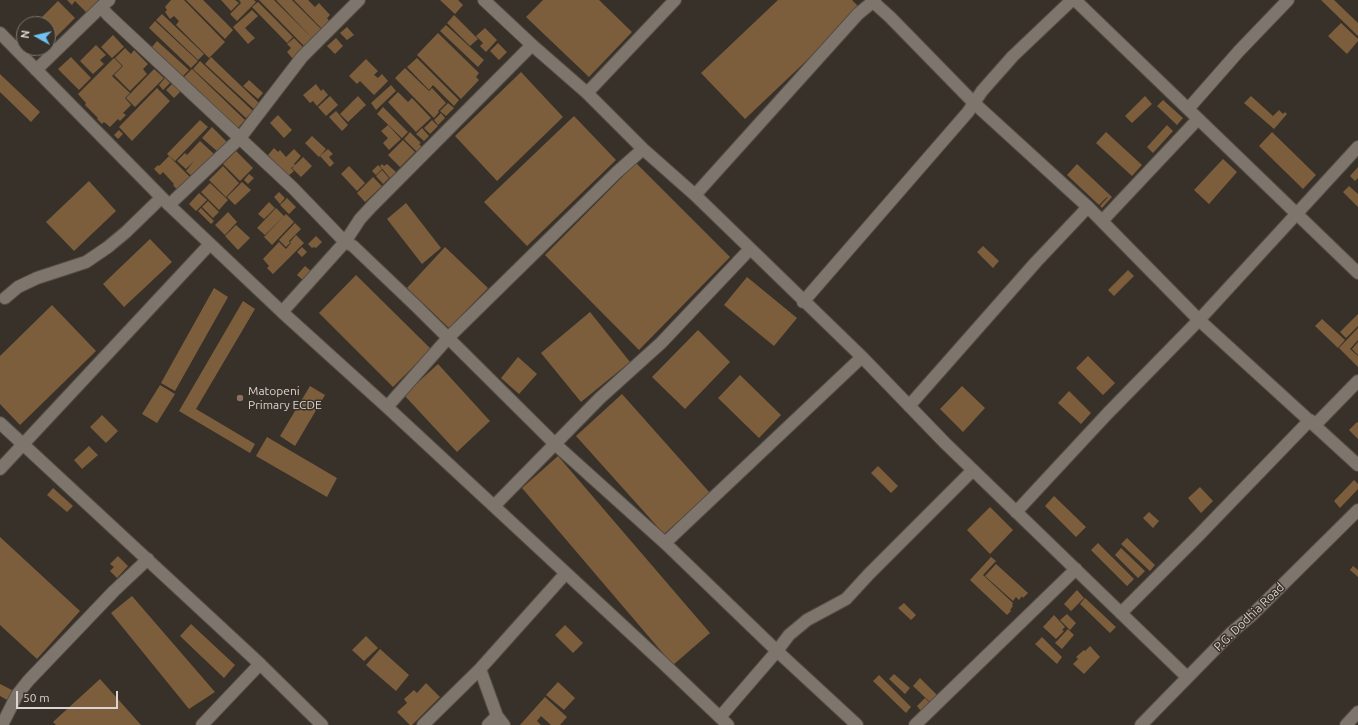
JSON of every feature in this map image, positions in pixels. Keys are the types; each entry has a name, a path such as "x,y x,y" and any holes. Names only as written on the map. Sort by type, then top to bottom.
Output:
{"street":[{"path":"5,298 18,287 37,278 86,262 108,248 240,138 302,57 359,0"},
{"path":"484,0 532,45 587,93 643,149 695,195 803,302 862,357 973,470 1188,677"},
{"path":"587,93 675,0"},
{"path":"803,302 968,112 982,91 1013,56 1073,0 1358,273"},
{"path":"1188,109 1239,51 1288,0"},
{"path":"695,195 858,14 873,1 974,103 1088,207 1199,320 1358,464"},
{"path":"36,70 105,3 240,138 293,188 345,242 353,246 555,444 665,543 777,651 857,725"},
{"path":"0,33 165,201 210,244 724,721 789,635 807,620 846,599 973,470"},
{"path":"282,312 345,242 360,219 372,206 532,45"},
{"path":"1102,221 1198,119"},
{"path":"1016,512 1108,413 1199,320 1358,147"},
{"path":"387,407 448,338 616,173 643,149"},
{"path":"909,406 1036,262 1088,207"},
{"path":"0,469 210,244"},
{"path":"494,506 600,398 661,343 750,249"},
{"path":"665,543 862,357"},
{"path":"1121,613 1312,423 1358,381"},
{"path":"0,423 260,664 322,725"},
{"name":"P.G. Dodhia Road","path":"1141,725 1232,632 1251,616 1358,510"},
{"path":"2,725 17,696 28,681 114,591 148,559"},
{"path":"915,725 1076,569"},
{"path":"423,725 480,669 566,573"},
{"path":"202,725 260,664"},
{"path":"480,669 501,721 488,725"},
{"path":"1346,725 1358,712"}],"building":[{"path":"67,0 104,0 89,15 75,1 72,5"},
{"path":"171,0 184,0 225,42 209,58 176,25 179,21 174,16 170,19 165,12 167,10 165,7"},
{"path":"186,0 203,0 233,30 225,39"},
{"path":"221,0 235,0 239,3 231,11"},
{"path":"239,0 254,0 256,2 237,21 230,14 241,3"},
{"path":"259,0 274,0 313,39 305,47"},
{"path":"276,0 292,0 321,29 312,38"},
{"path":"294,0 308,0 315,7 319,3 330,15 327,18 330,22 322,29"},
{"path":"440,0 458,0 463,5 455,14"},
{"path":"543,0 599,0 632,32 589,77 526,17"},
{"path":"778,0 852,0 861,9 745,119 701,73"},
{"path":"1321,0 1334,0 1358,23 1358,36"},
{"path":"58,1 75,18 56,37 56,16 43,16"},
{"path":"258,2 293,37 287,43 252,7"},
{"path":"252,10 258,16 245,28 255,38 248,44 233,27"},
{"path":"162,14 204,54 198,60 156,20"},
{"path":"454,15 478,39 470,46 447,23"},
{"path":"155,21 198,61 191,68 149,28"},
{"path":"1341,23 1358,39 1347,54 1328,36"},
{"path":"446,25 484,60 478,67 440,31"},
{"path":"347,27 354,35 347,40 340,33"},
{"path":"485,28 497,40 486,52 480,46 483,43 476,36"},
{"path":"438,33 479,73 476,77 479,80 461,99 417,55"},
{"path":"113,35 124,47 112,58 101,47"},
{"path":"294,38 304,48 293,59 287,52 291,48 287,44"},
{"path":"336,38 343,46 335,54 327,46"},
{"path":"157,41 189,70 183,76 152,47"},
{"path":"498,43 507,52 499,60 490,51"},
{"path":"96,45 106,55 100,60 104,64 93,74 80,61"},
{"path":"125,48 131,54 134,50 148,64 143,69 147,74 130,91 114,75 123,66 115,58"},
{"path":"71,57 91,78 79,90 58,69"},
{"path":"211,57 260,104 255,110 205,64"},
{"path":"114,58 122,66 112,76 130,93 125,98 131,105 123,113 126,115 120,121 118,119 110,127 104,122 102,124 97,119 98,118 85,105 86,103 78,94"},
{"path":"417,58 459,100 454,106 433,85 429,90 407,67"},
{"path":"366,59 378,71 374,75 378,78 382,74 388,81 374,95 360,81 357,84 349,76"},
{"path":"200,61 253,111 246,118 193,69"},
{"path":"405,68 429,91 432,88 446,103 438,111 439,112 434,118 395,78"},
{"path":"154,69 164,78 135,107 126,98"},
{"path":"192,69 245,120 238,128 184,77"},
{"path":"521,72 563,117 497,181 455,136"},
{"path":"0,74 40,112 31,122 0,92"},
{"path":"165,78 170,83 163,90 159,85"},
{"path":"249,80 263,93 258,99 243,86"},
{"path":"173,83 181,91 174,98 166,90"},
{"path":"316,84 321,91 323,89 328,95 317,106 313,101 310,103 303,95"},
{"path":"391,85 396,91 376,110 371,103"},
{"path":"157,88 170,101 132,141 119,127"},
{"path":"398,92 408,102 412,98 431,118 416,132 388,102"},
{"path":"330,96 338,105 326,116 318,107"},
{"path":"358,96 366,105 348,122 340,114"},
{"path":"1145,96 1152,104 1132,123 1125,116"},
{"path":"1251,96 1273,116 1279,110 1283,114 1285,112 1287,114 1274,129 1244,103"},
{"path":"1163,100 1183,118 1177,125 1157,106"},
{"path":"448,103 454,108 446,116 440,111"},
{"path":"383,107 408,132 402,138 377,114"},
{"path":"336,111 348,125 342,131 329,117"},
{"path":"441,113 445,118 438,125 434,120"},
{"path":"278,115 292,130 284,138 270,123"},
{"path":"574,116 616,160 527,246 484,202"},
{"path":"200,120 208,127 175,161 167,154"},
{"path":"432,120 438,126 430,134 424,128"},
{"path":"388,125 401,139 389,150 383,143 388,138 381,131"},
{"path":"1167,125 1173,131 1153,153 1147,147"},
{"path":"212,127 227,142 218,152 202,138"},
{"path":"422,128 429,136 424,141 416,134"},
{"path":"119,130 123,134 118,139 114,135"},
{"path":"410,132 421,143 419,144 424,149 419,154 404,139"},
{"path":"1106,132 1142,165 1132,176 1096,143"},
{"path":"1272,132 1316,175 1303,189 1259,146"},
{"path":"312,136 326,149 319,157 305,143"},
{"path":"403,140 415,152 400,167 388,155"},
{"path":"200,141 215,155 194,178 186,171 194,161 186,169 177,161 185,153 187,155"},
{"path":"274,148 278,152 280,150 286,157 294,149 301,156 291,168 294,171 288,176 268,155"},
{"path":"328,149 333,154 329,157 334,163 330,167 320,156"},
{"path":"236,151 253,168 240,181 223,164"},
{"path":"169,156 192,179 179,192 163,172 160,175 154,169"},
{"path":"303,157 312,166 301,177 292,168"},
{"path":"1223,159 1237,172 1209,204 1194,190"},
{"path":"636,163 730,257 639,350 545,255"},
{"path":"382,164 384,166 387,164 396,172 390,178 380,166"},
{"path":"1077,164 1112,197 1102,208 1100,206 1108,197 1099,205 1067,175"},
{"path":"378,165 382,169 376,175 372,171"},
{"path":"223,166 239,183 226,197 209,180"},
{"path":"349,166 365,183 357,191 341,174"},
{"path":"1358,167 1358,178 1355,181 1350,176"},
{"path":"382,170 389,178 383,184 376,176"},
{"path":"249,174 254,178 248,184 244,180"},
{"path":"373,177 382,186 365,202 357,193"},
{"path":"89,181 116,211 74,251 46,222"},
{"path":"242,182 251,190 235,205 227,197"},
{"path":"210,183 228,200 219,210 201,192"},
{"path":"1349,186 1358,194 1358,207 1343,192"},
{"path":"279,192 285,198 280,204 274,197"},
{"path":"199,193 207,200 196,211 189,204"},
{"path":"287,198 296,207 289,214 280,205"},
{"path":"208,201 219,212 213,218 202,207"},
{"path":"269,202 275,208 264,219 258,214"},
{"path":"406,203 441,248 422,264 387,219"},
{"path":"201,208 214,221 211,224 198,211"},
{"path":"276,208 284,216 265,235 257,228"},
{"path":"228,212 237,222 225,235 215,225"},
{"path":"286,214 294,222 272,245 264,237"},
{"path":"295,223 301,229 289,241 290,243 286,247 279,240"},
{"path":"236,225 250,238 238,250 225,236"},
{"path":"296,235 304,243 273,274 267,268 269,266 263,259 279,242 286,249"},
{"path":"316,236 322,242 316,248 312,248 308,244"},
{"path":"150,239 172,262 124,307 103,284"},
{"path":"983,246 999,261 993,268 977,252"},
{"path":"302,247 307,252 302,257 297,252"},
{"path":"445,247 488,288 449,328 407,288"},
{"path":"305,266 312,272 304,281 297,275"},
{"path":"1128,270 1134,276 1114,296 1108,290"},
{"path":"356,275 431,349 393,387 319,313"},
{"path":"747,277 797,318 774,346 724,305"},
{"path":"214,288 228,297 175,391 161,383"},
{"path":"243,301 255,309 196,409 255,444 250,453 179,411"},
{"path":"52,305 96,351 20,425 0,404 0,356"},
{"path":"590,312 630,362 581,402 541,353"},
{"path":"1358,314 1358,326 1346,338 1340,332"},
{"path":"1322,319 1345,340 1338,348 1315,326"},
{"path":"1358,328 1358,340 1350,349 1358,356 1358,367 1339,348"},
{"path":"698,330 730,362 685,409 652,377"},
{"path":"1358,342 1358,355 1352,349"},
{"path":"1088,356 1115,383 1103,395 1076,368"},
{"path":"518,357 537,374 519,394 501,378"},
{"path":"438,364 490,421 457,452 404,395"},
{"path":"740,375 781,415 759,438 718,398"},
{"path":"160,385 175,394 157,423 142,414"},
{"path":"310,386 325,395 295,446 280,436"},
{"path":"962,386 985,408 963,432 940,409"},
{"path":"1069,391 1091,413 1081,424 1058,403"},
{"path":"622,394 710,493 664,534 576,436"},
{"path":"102,415 118,431 106,443 90,427"},
{"path":"1357,422 1358,423 1358,439 1349,430"},
{"path":"267,437 337,478 327,497 256,456"},
{"path":"89,446 98,455 82,469 74,460"},
{"path":"558,456 710,633 673,665 522,488"},
{"path":"878,466 898,486 891,493 871,473"},
{"path":"1354,480 1358,484 1358,489 1340,508 1334,501"},
{"path":"1200,487 1213,501 1201,513 1188,498"},
{"path":"53,488 73,506 67,512 47,495"},
{"path":"1054,496 1086,527 1076,537 1045,506"},
{"path":"990,507 1013,530 990,554 967,530"},
{"path":"1149,512 1159,521 1153,528 1143,518"},
{"path":"0,537 80,611 37,659 0,625"},
{"path":"1127,538 1155,565 1150,571 1121,544"},
{"path":"1098,543 1112,557 1105,564 1091,550"},
{"path":"1121,548 1145,571 1138,578 1115,555"},
{"path":"118,556 128,566 117,578 110,571 114,567 110,564"},
{"path":"991,557 996,561 983,575 1013,603 1010,610 1011,611 1007,615 970,580"},
{"path":"1112,557 1134,579 1127,586 1105,564"},
{"path":"996,564 1028,593 1023,598 1022,596 1019,600 1016,597 1013,601 985,576"},
{"path":"1353,566 1358,570 1358,577 1350,570"},
{"path":"1077,590 1084,598 1071,611 1064,604"},
{"path":"132,596 215,692 189,709 111,613"},
{"path":"1085,598 1116,627 1110,633 1080,604"},
{"path":"904,603 916,615 911,620 898,608"},
{"path":"1067,614 1076,623 1070,630 1060,620"},
{"path":"1054,615 1065,627 1062,630 1064,631 1056,639 1043,627"},
{"path":"191,624 235,665 224,678 180,636"},
{"path":"565,625 583,643 573,653 555,635"},
{"path":"1068,629 1074,635 1062,649 1055,643"},
{"path":"366,636 378,648 364,661 352,650"},
{"path":"1042,637 1062,657 1057,664 1035,644"},
{"path":"1090,646 1100,657 1084,674 1073,664 1078,659 1076,657"},
{"path":"380,649 409,675 396,691 366,665"},
{"path":"894,674 910,688 905,694 889,679"},
{"path":"879,675 911,707 906,713 873,681"},
{"path":"920,678 938,696 931,703 913,686"},
{"path":"100,679 141,725 56,725 53,722"},
{"path":"558,682 575,698 564,710 546,695"},
{"path":"426,683 440,697 412,725 410,725 397,712 407,703 404,699 414,690 417,693"},
{"path":"0,684 14,691 9,701 0,696"},
{"path":"545,697 567,717 560,725 551,725 541,716 537,721 541,725 520,725"},
{"path":"925,698 930,703 921,711 917,706"}],"place":[{"name":"Matopeni Primary ECDE","path":"240,398"}]}
